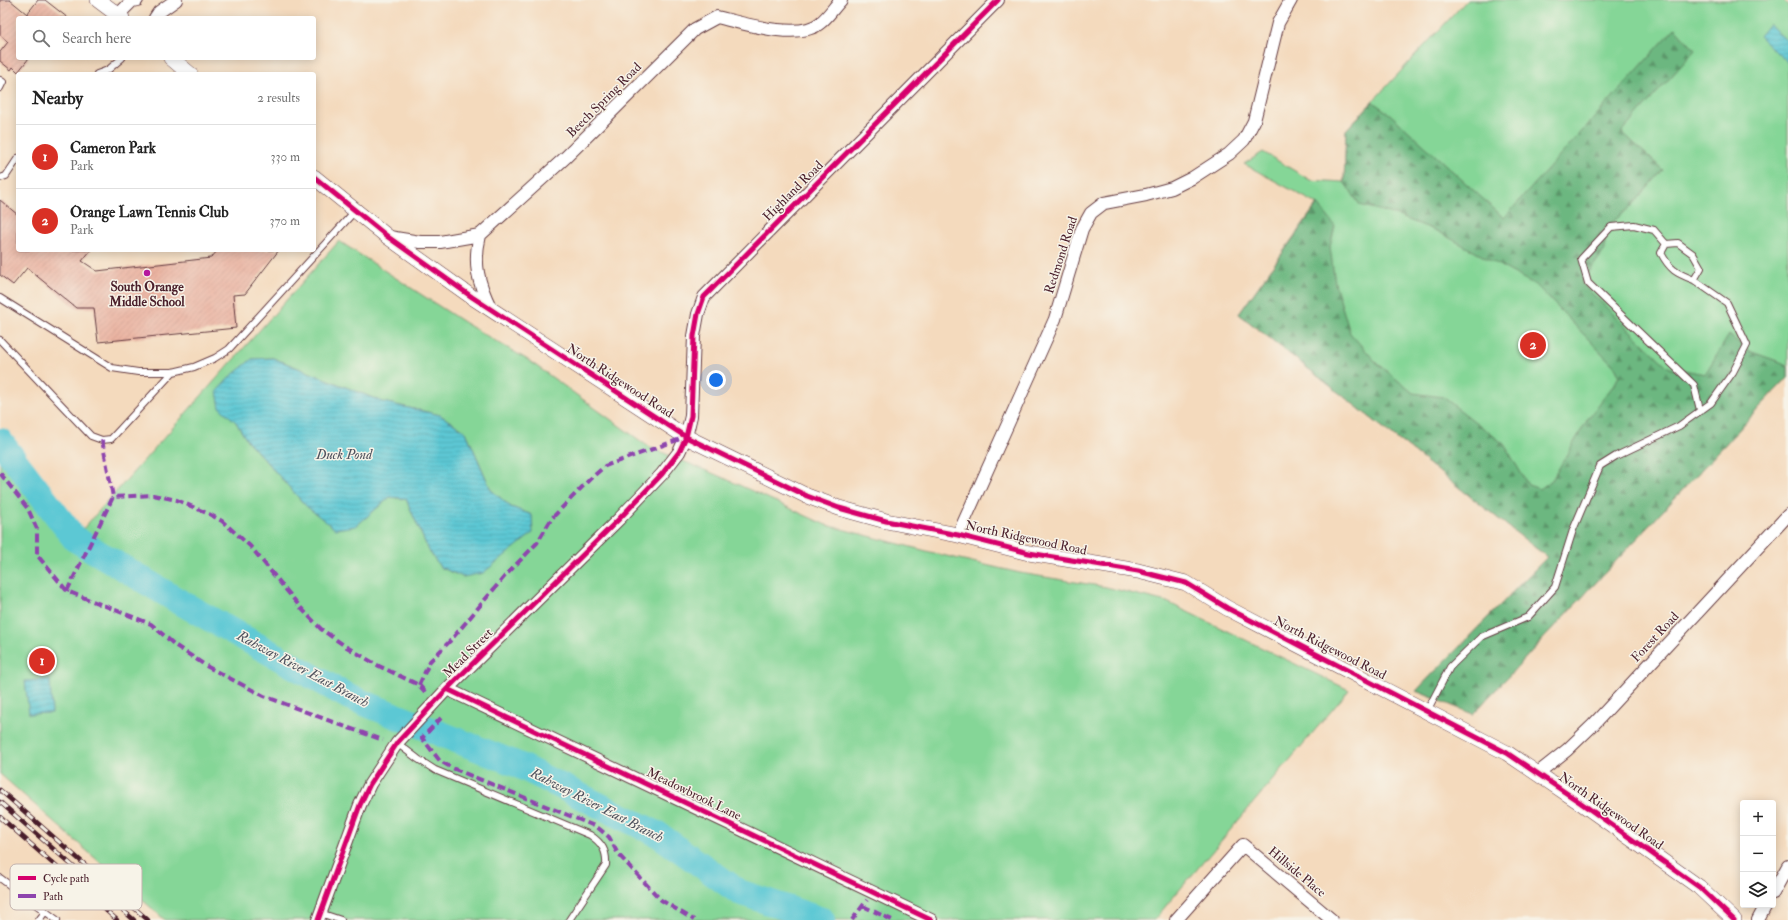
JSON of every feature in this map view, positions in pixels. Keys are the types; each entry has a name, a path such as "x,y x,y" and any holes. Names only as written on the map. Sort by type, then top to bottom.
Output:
{"street":[{"path":"98,0 119,16"},
{"path":"121,16 132,1 137,0"},
{"path":"156,16 159,12 176,0"},
{"name":"Beech Spring Road","path":"480,235 566,157 695,29 717,17 762,28 798,32 819,24 841,0"},
{"name":"Highland Road","path":"686,438 691,416 694,336 698,314 704,297 998,0"},
{"name":"Redmond Road","path":"958,535 1055,319 1065,291 1076,246 1086,219 1104,203 1157,193 1172,188 1192,178 1229,154 1244,140 1254,121 1278,23 1291,0"},
{"path":"173,60 188,72"},
{"name":"North Ridgewood Road","path":"316,179 388,237 491,309 686,438 807,496 839,508 886,521 958,535 1029,552 1138,570 1186,583 1227,608 1507,753 1538,773 1699,887 1734,920"},
{"path":"388,237 420,242 440,242 480,235 476,263 481,290 491,309"},
{"name":"Mead Street","path":"319,917 360,805 370,784 397,743 448,689 657,479 679,452 686,438"},
{"name":"Forest Road","path":"1538,773 1567,750 1593,725 1788,515"},
{"name":"Meadowbrook Lane","path":"448,689 931,920"},
{"name":"Hillside Place","path":"1176,920 1243,845 1332,920"},
{"path":"1776,888 1788,866"},
{"path":"1758,920 1764,908"}],"lane":[{"path":"102,72 108,70 120,60"},
{"path":"0,80 3,82 0,88"},
{"path":"0,178 6,176 16,161"},
{"path":"0,298 112,368 138,372 173,372 194,367 215,358 229,349 355,211"},
{"path":"1666,244 1654,230 1634,225 1612,227 1581,259 1588,283 1694,385 1700,410"},
{"path":"1666,244 1678,243 1693,254 1701,268 1694,280"},
{"path":"1427,711 1450,667 1481,637 1528,616 1554,587 1573,530 1600,466 1616,456 1678,426 1711,403 1733,372 1747,345 1727,303 1694,280 1679,275 1668,267 1661,253 1666,244"},
{"path":"0,340 91,436 102,440 111,439 173,372"},
{"path":"397,743 435,770 590,835 599,841 606,856 606,865 568,920"},
{"path":"0,879 10,886"},
{"path":"42,910 57,920"},
{"path":"39,920 45,912"},
{"path":"319,917 341,920"}],"green space":[{"path":"1467,0 1783,0 1788,5 1788,377 1473,714 1416,691 1547,557 1239,314 1317,204 1244,164 1263,152 1310,180 1344,182 1346,130"},
{"path":"1675,28 1695,50 1622,132 1663,170 1631,207 1605,228 1605,250 1581,283 1668,367 1705,374 1729,335 1749,351 1783,363 1788,367 1788,377 1473,714 1416,691 1547,557 1239,314 1318,204 1335,226 1330,247 1335,283 1350,333 1376,362 1413,393 1443,397 1504,444 1528,485 1540,489 1552,480 1589,417 1616,382 1619,375 1616,368 1537,286 1437,231 1393,214 1360,205 1344,182 1346,130 1373,102 1391,115 1504,218"},
{"path":"339,241 465,323 528,360 649,447 724,478 826,525 942,555 1020,573 1106,587 1167,602 1349,690 1154,920 165,920 142,900 142,864 102,864 0,774 0,448 81,531","holes":["273,358 383,402 440,415 466,432 491,490 511,507 532,515 463,577 440,567 428,549 406,499 390,497 356,526 306,506 246,439 236,422 252,359"]}],"water":[{"path":"1769,24 1788,42 1788,63 1759,36"},
{"name":"Duck Pond","path":"273,358 383,402 440,415 466,432 491,490 511,507 532,515 533,533 483,573 463,577 440,567 428,549 406,499 390,497 356,526 335,529 306,506 246,439 236,422 220,408 217,391 231,376 252,359"},
{"path":"50,679 52,713 29,714 25,681"}],"building":[{"path":"0,0 10,0 27,14 38,0 45,0 65,16 16,16 16,60 27,60 18,72 13,67 11,70 0,61 0,52 8,42 0,35"},
{"name":"South Orange Middle School","path":"0,200 16,213 16,252 89,252 82,261 97,271 211,258 216,252 277,252 245,294 233,295 236,328 98,342 94,308 76,308 27,268 13,285 0,275"}],"waterway":[{"name":"Rahway River East Branch","path":"0,441 75,539 180,602 349,697 516,764 659,835 739,892 822,920"}],"railway":[{"path":"0,790 84,864"},
{"path":"0,802 70,864"},
{"path":"0,817 53,864"},
{"path":"106,910 117,920"},
{"path":"123,910 134,920"},
{"path":"137,910 148,920"}],"marked path":[{"path":"419,685 430,661 451,640 505,576 537,543 552,518 590,479 605,466 686,437"},
{"path":"102,440 113,497"},
{"path":"0,473 28,509 37,529 37,555 67,591 151,624 176,646 208,667 264,696 383,740"},
{"path":"67,591 113,497 153,495 177,500 222,521 250,546 301,608 321,629 345,646 379,666 419,685 427,694"},
{"path":"441,718 422,738 440,761 452,768 597,827 609,837 618,854 661,900 694,920"},
{"path":"852,920 867,900"},
{"path":"863,906 892,920"}],"cycle path":[{"path":"318,920 360,805 370,784 397,743 447,689 619,519 662,474 679,452 686,437 691,416 694,336 698,314 704,297 998,0"},
{"path":"316,179 388,237 472,297 686,437 807,496 839,508 886,521 958,535 1029,553 1138,571 1186,583 1227,608 1507,753 1581,803 1699,887 1734,920"},
{"path":"447,689 931,920"}],"place":[{"name":"South Orange Middle School","path":"147,273"},
{"name":"Orange Lawn Tennis Club","path":"1533,345"},
{"name":"Cameron Park","path":"42,661"}]}
